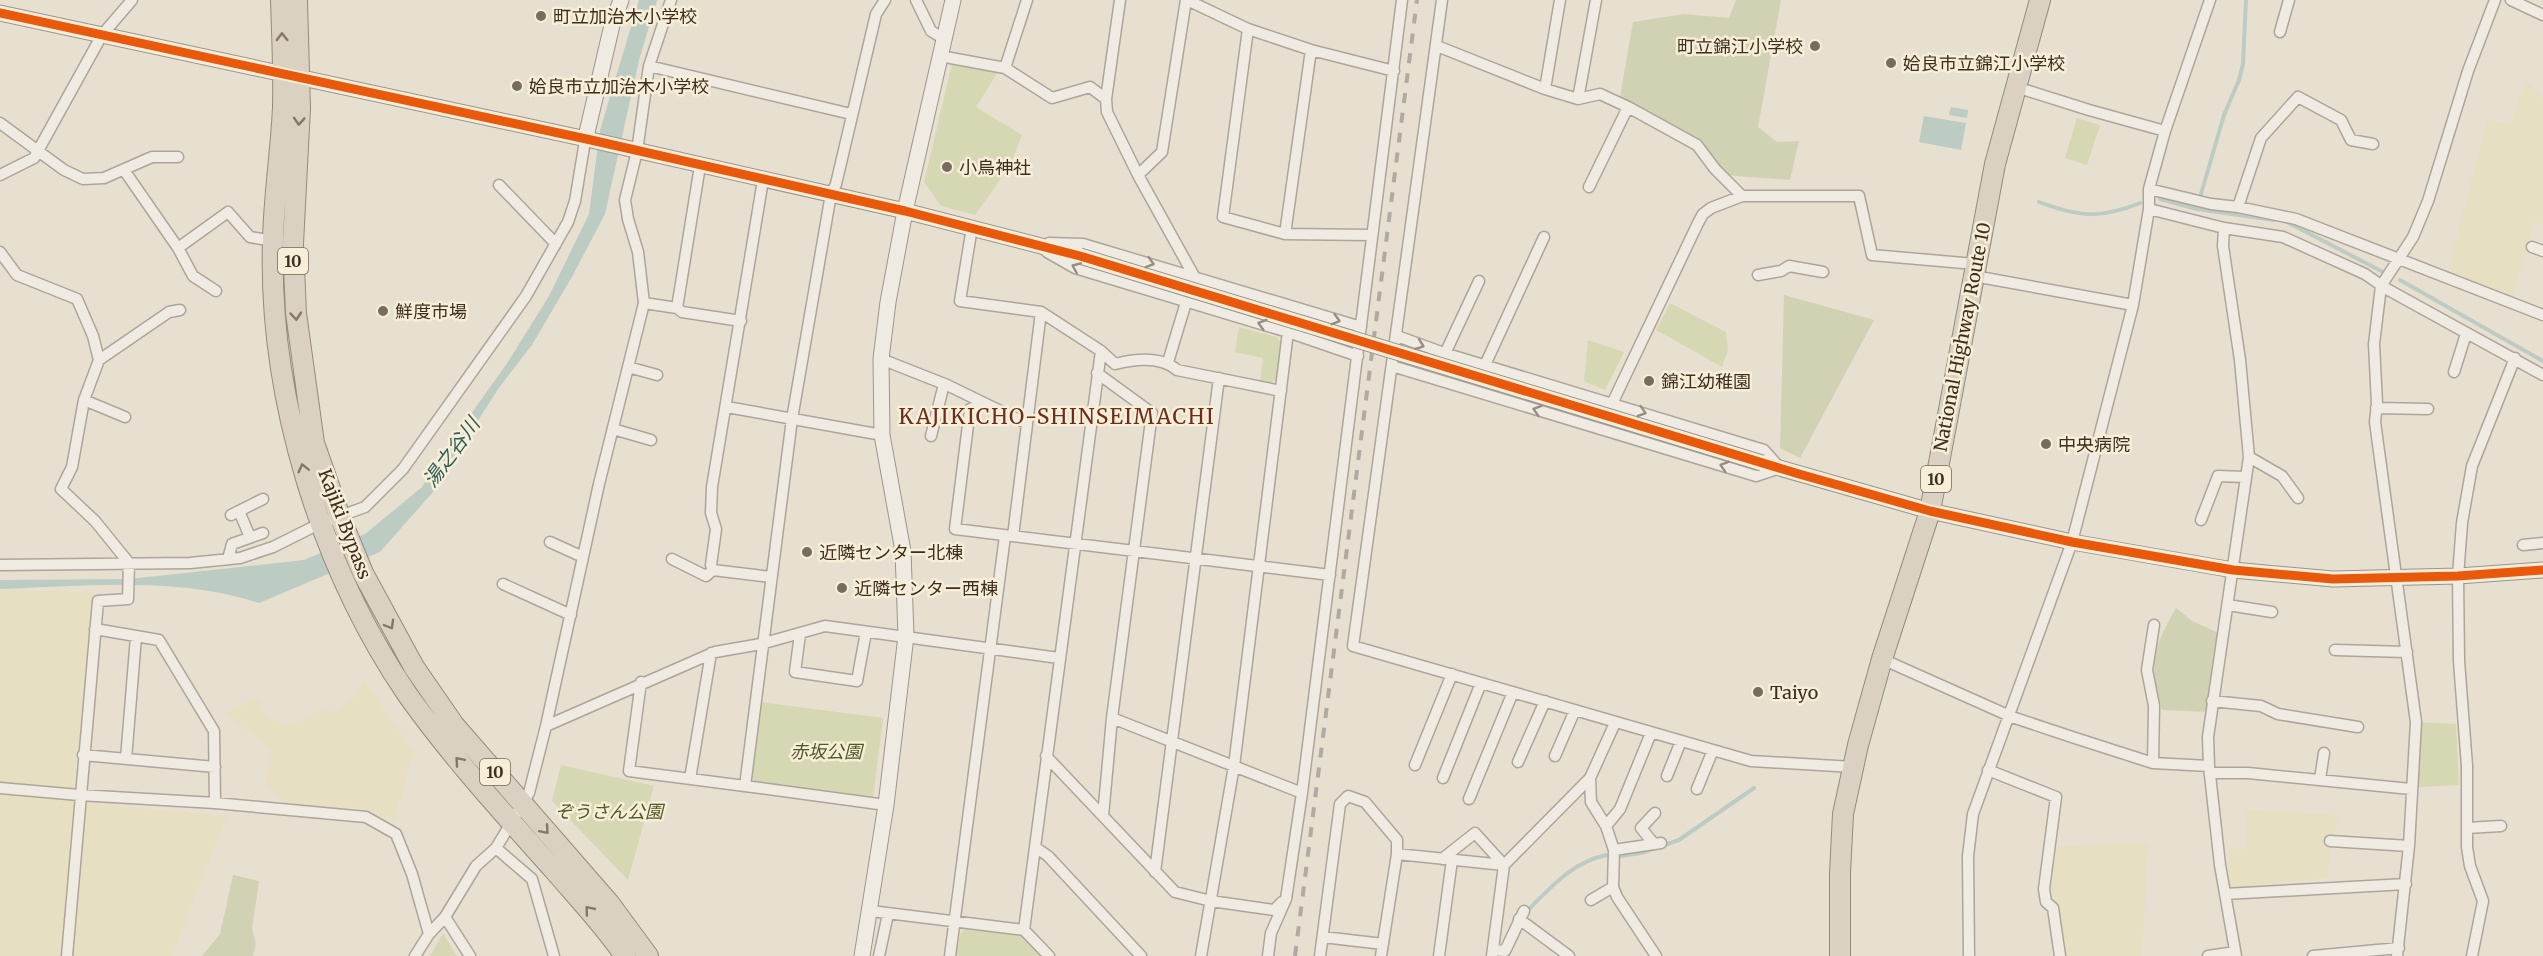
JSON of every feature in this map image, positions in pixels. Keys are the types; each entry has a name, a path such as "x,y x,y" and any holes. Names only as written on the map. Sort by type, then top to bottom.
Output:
{"highway":[{"name":"Kajiki Bypass","path":"281,0 291,76 283,106 273,241 275,307 281,364 301,457 333,527 363,573 414,667 441,707 609,903 648,956"},
{"name":"Kajiki Bypass","path":"297,0 291,76 292,244 296,313 314,443 345,581 386,660 440,740 589,910 625,956"},
{"name":"National Highway Route 10","path":"1840,956 1843,814 1882,659 1930,510 1995,164 2040,0"}],"street":[{"path":"0,175 34,158 102,35 132,0"},
{"path":"0,565 190,563 240,558 333,527 365,507 403,469 526,296 568,222 575,201 612,26 621,0"},
{"path":"415,956 429,934 445,917 476,866 496,848 529,793 644,303 638,252 625,200 632,150 649,66 671,0"},
{"path":"745,786 792,419 831,194 876,14 885,0"},
{"path":"916,0 931,31 944,39"},
{"path":"862,956 871,911 886,805 906,636 903,551 882,435 881,359 888,302 905,211 953,0"},
{"path":"1005,68 1027,0"},
{"path":"1120,0 1106,99 1107,112 1138,175 1194,276 1167,362"},
{"path":"1138,175 1162,152 1186,0 1248,29 1311,50 1394,71"},
{"path":"1268,956 1270,933 1286,899 1302,793 1402,0"},
{"path":"1442,0 1353,646 1751,761 1778,765 1853,767"},
{"path":"1545,89 1560,0"},
{"path":"1578,99 1596,0"},
{"path":"1970,956 1968,856 1972,814 2072,542 2133,305 2149,208 2149,189 2165,131 2210,0"},
{"path":"2280,32 2289,0"},
{"path":"2313,956 2398,952 2409,846 2416,722 2375,422 2373,344 2381,286 2413,237 2428,201 2468,71 2495,0"},
{"path":"2511,0 2543,15"},
{"path":"0,13 632,150 972,227 1080,256 1762,463 1930,510 2072,542 2233,570 2333,579 2458,576 2543,570"},
{"path":"1248,29 1223,217 1286,234 1371,235"},
{"path":"1437,46 1545,89 1578,99 1600,94 1628,107 1697,145 1715,169 1742,196"},
{"path":"1286,234 1311,50"},
{"path":"940,56 1005,68 1053,98 1090,87 1106,99"},
{"path":"649,66 852,114"},
{"path":"2016,87 2165,131"},
{"path":"2238,207 2261,138 2298,97 2341,120 2351,140 2373,144"},
{"path":"1589,187 1628,107"},
{"path":"0,123 64,170 83,178 104,178 153,157 178,157"},
{"path":"677,308 700,166"},
{"path":"124,170 178,248 194,276 216,291"},
{"path":"713,570 711,566 716,529 711,513 712,487 763,180"},
{"path":"499,185 556,244"},
{"path":"2149,189 2211,204 2296,219 2543,315"},
{"path":"1603,430 1612,403 1703,214 1742,196 1859,196 1872,255 1975,270 2133,305"},
{"path":"2149,208 2224,228 2283,237 2365,274 2381,286 2543,375"},
{"path":"178,248 228,212 250,237 273,241"},
{"path":"972,227 960,301 1041,312 1101,351 1115,364 1131,360 1167,362 1177,370 1281,391"},
{"path":"2208,956 2235,954 2224,894 2208,737 2249,457 2240,360 2223,246 2224,228"},
{"path":"1485,365 1544,237"},
{"path":"1031,243 1083,244 1361,327"},
{"path":"1031,243 1075,268 1288,332 1358,356"},
{"path":"0,252 17,275 77,299 93,336 99,360 84,400 72,467 61,489 95,521 129,563 128,599 98,601 79,795 67,956"},
{"path":"1758,275 1781,271 1789,266 1823,272"},
{"path":"1435,379 1444,353 1479,281"},
{"path":"644,303 677,308 682,312 741,321"},
{"path":"1201,956 1234,766 1288,332 1293,308"},
{"path":"99,360 169,312 180,310"},
{"path":"950,956 991,650 1041,312"},
{"path":"2454,372 2466,334"},
{"path":"1396,336 1444,353 1764,450 1780,468"},
{"path":"1024,930 1101,351"},
{"path":"2472,956 2482,901 2470,866 2467,828 2467,766 2459,661 2458,576 2462,523 2472,466 2515,358"},
{"path":"881,359 945,384 1026,423"},
{"path":"1392,366 1756,476 1780,468"},
{"path":"628,368 657,375"},
{"path":"1097,373 1152,413 1112,718 1102,816"},
{"path":"1155,872 1219,378"},
{"path":"931,436 945,384"},
{"path":"84,400 125,417"},
{"path":"984,403 970,409 955,529 1330,575"},
{"path":"727,407 882,435"},
{"path":"2376,408 2428,409"},
{"path":"613,429 651,440"},
{"path":"2249,457 2282,476 2298,498"},
{"path":"2201,520 2218,476 2245,477"},
{"path":"250,537 235,513 263,499"},
{"path":"228,559 232,544 263,533"},
{"path":"550,542 583,557"},
{"path":"2523,544 2543,543"},
{"path":"672,559 706,576 713,570 771,577"},
{"path":"503,584 571,615"},
{"path":"2228,605 2272,612"},
{"path":"2153,763 2154,706 2147,670 2154,625"},
{"path":"546,726 641,682 711,654 762,644 825,626 1059,658"},
{"path":"95,629 136,638 159,640 214,731 215,803"},
{"path":"800,634 795,672 857,681 866,632"},
{"path":"126,759 136,638"},
{"path":"2335,650 2407,652"},
{"path":"690,779 711,654"},
{"path":"1882,659 2008,715 2153,763 2411,789"},
{"path":"1415,765 1452,674"},
{"path":"641,682 629,771 886,805"},
{"path":"1443,778 1481,682"},
{"path":"1469,799 1514,692"},
{"path":"1518,762 1545,701"},
{"path":"2212,701 2261,706 2278,714 2358,727"},
{"path":"1555,756 1575,710"},
{"path":"1112,718 1302,793"},
{"path":"1569,956 1521,915 1505,951 1493,953 1504,864 1590,778 1616,723"},
{"path":"1606,826 1620,809 1651,733"},
{"path":"1667,776 1681,741"},
{"path":"1697,789 1713,750"},
{"path":"2320,779 2324,753"},
{"path":"83,755 215,767"},
{"path":"1046,756 1175,892 1211,901 1274,910 1286,899"},
{"path":"1988,770 2056,798 2044,888 2046,902 2054,908 2060,956"},
{"path":"1590,778 1591,802 1606,826 1614,850 1613,887 1617,897 1656,956"},
{"path":"0,788 215,803 366,817 396,834 424,913 429,934"},
{"path":"1320,956 1340,804 1348,796 1365,802 1397,840 1397,854 1381,956"},
{"path":"1614,850 1657,843 1641,828 1655,813"},
{"path":"2467,828 2500,826"},
{"path":"1439,956 1447,859 1475,833 1504,864"},
{"path":"2330,840 2409,846"},
{"path":"1035,847 1048,856 1141,956"},
{"path":"496,848 532,879 554,956"},
{"path":"1397,854 1504,864"},
{"path":"2224,894 2406,884"},
{"path":"1591,900 1613,887"},
{"path":"871,911 1024,930 1049,956"},
{"path":"879,956 888,914"},
{"path":"445,917 470,956"},
{"path":"1323,936 1383,944"}],"shaded area":[{"path":"2525,80 2543,98 2543,224 2534,221 2512,298 2447,274 2487,120 2511,124"},
{"path":"0,590 94,592 73,802 227,816 172,956 0,956"},
{"path":"363,679 417,757 410,761 395,820 352,807 296,805 281,799 268,787 264,773 272,758 270,749 226,713 257,697 267,717 286,725 299,722 324,708 329,714 354,697"},
{"path":"2247,810 2338,815 2335,834 2330,841 2328,878 2229,888 2228,850 2247,848"},
{"path":"2148,843 2142,956 2062,956 2052,895 2049,847"}],"green space":[{"path":"1736,0 1781,0 1758,127 1777,142 1799,141 1790,180 1722,175 1704,143 1620,97 1633,22 1684,14 1729,18"},
{"path":"952,64 998,72 976,107 1022,135 1013,158 975,215 941,206 924,182"},
{"path":"2077,118 2100,125 2087,165 2065,158"},
{"path":"1784,295 1874,320 1800,458 1780,448"},
{"path":"1670,303 1726,332 1728,350 1722,367 1656,330"},
{"path":"1239,327 1277,337 1282,345 1277,379 1270,384 1260,382 1263,358 1235,352"},
{"path":"1588,340 1624,352 1605,390 1584,381"},
{"path":"2176,608 2192,621 2219,633 2207,712 2162,710 2155,680 2155,657 2162,635"},
{"name":"赤坂公園","path":"760,702 883,718 873,799 755,782 751,776"},
{"path":"2416,722 2456,724 2459,785 2419,787"},
{"name":"ぞうさん公園","path":"561,765 654,786 628,880 552,801"},
{"path":"233,875 259,881 252,929 256,944 253,956 202,956 220,934"},
{"path":"965,929 1021,935 1042,956 956,956 960,934"},
{"path":"443,933 457,956 430,956"}],"water":[{"name":"湯之谷川","path":"639,0 657,0 639,60 605,214 532,345 498,389 433,492 380,552 259,603 196,589 163,586 98,585 0,589 0,580 129,579 304,560 365,534 422,487 506,365 549,296 589,214 600,130"},
{"path":"1951,107 1968,110 1967,118 1949,115"},
{"path":"1924,116 1966,123 1961,150 1919,142"}],"waterway":[{"path":"2201,194 2224,115 2239,80 2243,64 2246,0"},
{"path":"2160,199 2197,209 2274,220"},
{"path":"2039,202 2066,211 2090,214 2113,212 2140,203"},
{"path":"2285,221 2385,273"},
{"path":"2400,280 2543,361"},
{"path":"1621,856 1641,853 1679,840 1754,788"},
{"path":"1529,909 1555,883 1574,869 1595,858 1607,855"}],"railway":[{"path":"1295,956 1417,0"}],"cycle path":[{"path":"0,13 591,140 905,211 1080,256 1799,474 1930,511 2072,542 2233,570 2333,579 2458,576 2543,570"}],"place":[{"name":"町立加治木小学校","path":"541,16"},
{"name":"町立錦江小学校","path":"1815,46"},
{"name":"姶良市立錦江小学校","path":"1891,63"},
{"name":"姶良市立加治木小学校","path":"517,86"},
{"name":"小烏神社","path":"947,167"},
{"name":"鮮度市場","path":"383,311"},
{"name":"錦江幼稚園","path":"1649,381"},
{"name":"中央病院","path":"2046,444"},
{"name":"近隣センター北棟","path":"807,552"},
{"name":"近隣センター西棟","path":"842,588"},
{"name":"Taiyo","path":"1758,692"}],"district":[{"name":"KAJIKICHO-SHINSEIMACHI","path":"1057,416"}]}
